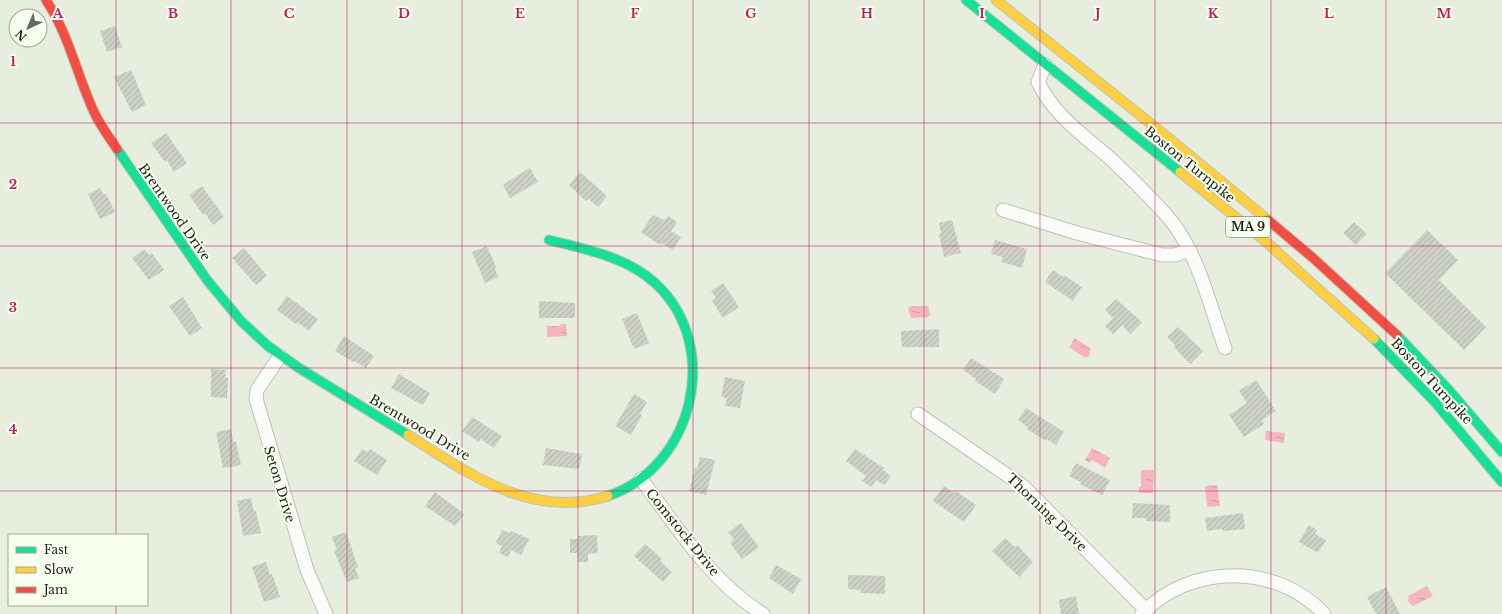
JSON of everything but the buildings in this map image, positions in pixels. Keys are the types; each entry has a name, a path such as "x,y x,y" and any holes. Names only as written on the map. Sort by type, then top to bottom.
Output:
{"main road":[{"name":"Brentwood Drive","path":"46,0 60,22 72,48 95,115 137,182 199,268 251,332 280,356 472,473 508,492 531,500 559,503 591,500 617,492 641,479 671,444 692,396 694,366 690,339 686,326 674,304 664,292 639,272 612,258 549,240"},
{"name":"Boston Turnpike","path":"966,0 1266,241 1346,311 1439,405 1502,482"},
{"name":"Boston Turnpike","path":"996,0 1165,135 1314,258 1406,344 1453,395 1502,452"}],"street":[{"path":"1045,65 1038,82 1045,97 1064,119 1146,193 1170,219 1190,250 1225,348"},
{"path":"1003,210 1077,233 1162,255 1175,255 1190,250"},
{"name":"Seton Drive","path":"280,356 257,390 256,399 307,570 326,614"},
{"name":"Thorning Drive","path":"918,414 1023,486 1144,612"},
{"name":"Comstock Drive","path":"641,479 712,571 729,588 763,614"},
{"path":"1144,612 1174,590 1190,583 1218,576 1242,576 1259,578 1292,590 1307,598 1324,614"}],"water":[{"path":"911,306 928,306 930,315 928,317 911,318 908,308"},
{"path":"561,324 566,324 567,336 547,337 547,326 560,326"},
{"path":"1075,338 1091,349 1089,356 1085,358 1069,347"},
{"path":"1266,431 1285,433 1284,443 1265,440"},
{"path":"1092,448 1110,458 1105,468 1092,460 1090,463 1085,460"},
{"path":"1141,470 1154,470 1153,493 1139,493 1139,488 1141,487"},
{"path":"1217,485 1220,506 1207,507 1205,486"},
{"path":"1427,586 1433,596 1413,606 1407,600 1409,598 1408,596"}],"traffic: fast":[{"path":"966,0 1180,172"},
{"path":"117,149 207,280 241,321 268,346 299,368 408,435"},
{"path":"549,240 619,260 644,274 655,283 676,309 688,338 693,370 689,402 679,432 661,459 638,481 608,496"},
{"path":"1397,335 1448,389 1502,452"},
{"path":"1374,339 1434,401 1502,482"}],"traffic: slow":[{"path":"996,0 1165,135 1268,220"},
{"path":"1180,172 1265,241 1374,339"},
{"path":"408,435 478,478 527,498 553,502 580,502 608,496"}],"traffic: jam":[{"path":"46,0 61,27 94,112 117,149"},
{"path":"1268,220 1313,258 1397,335"}]}
